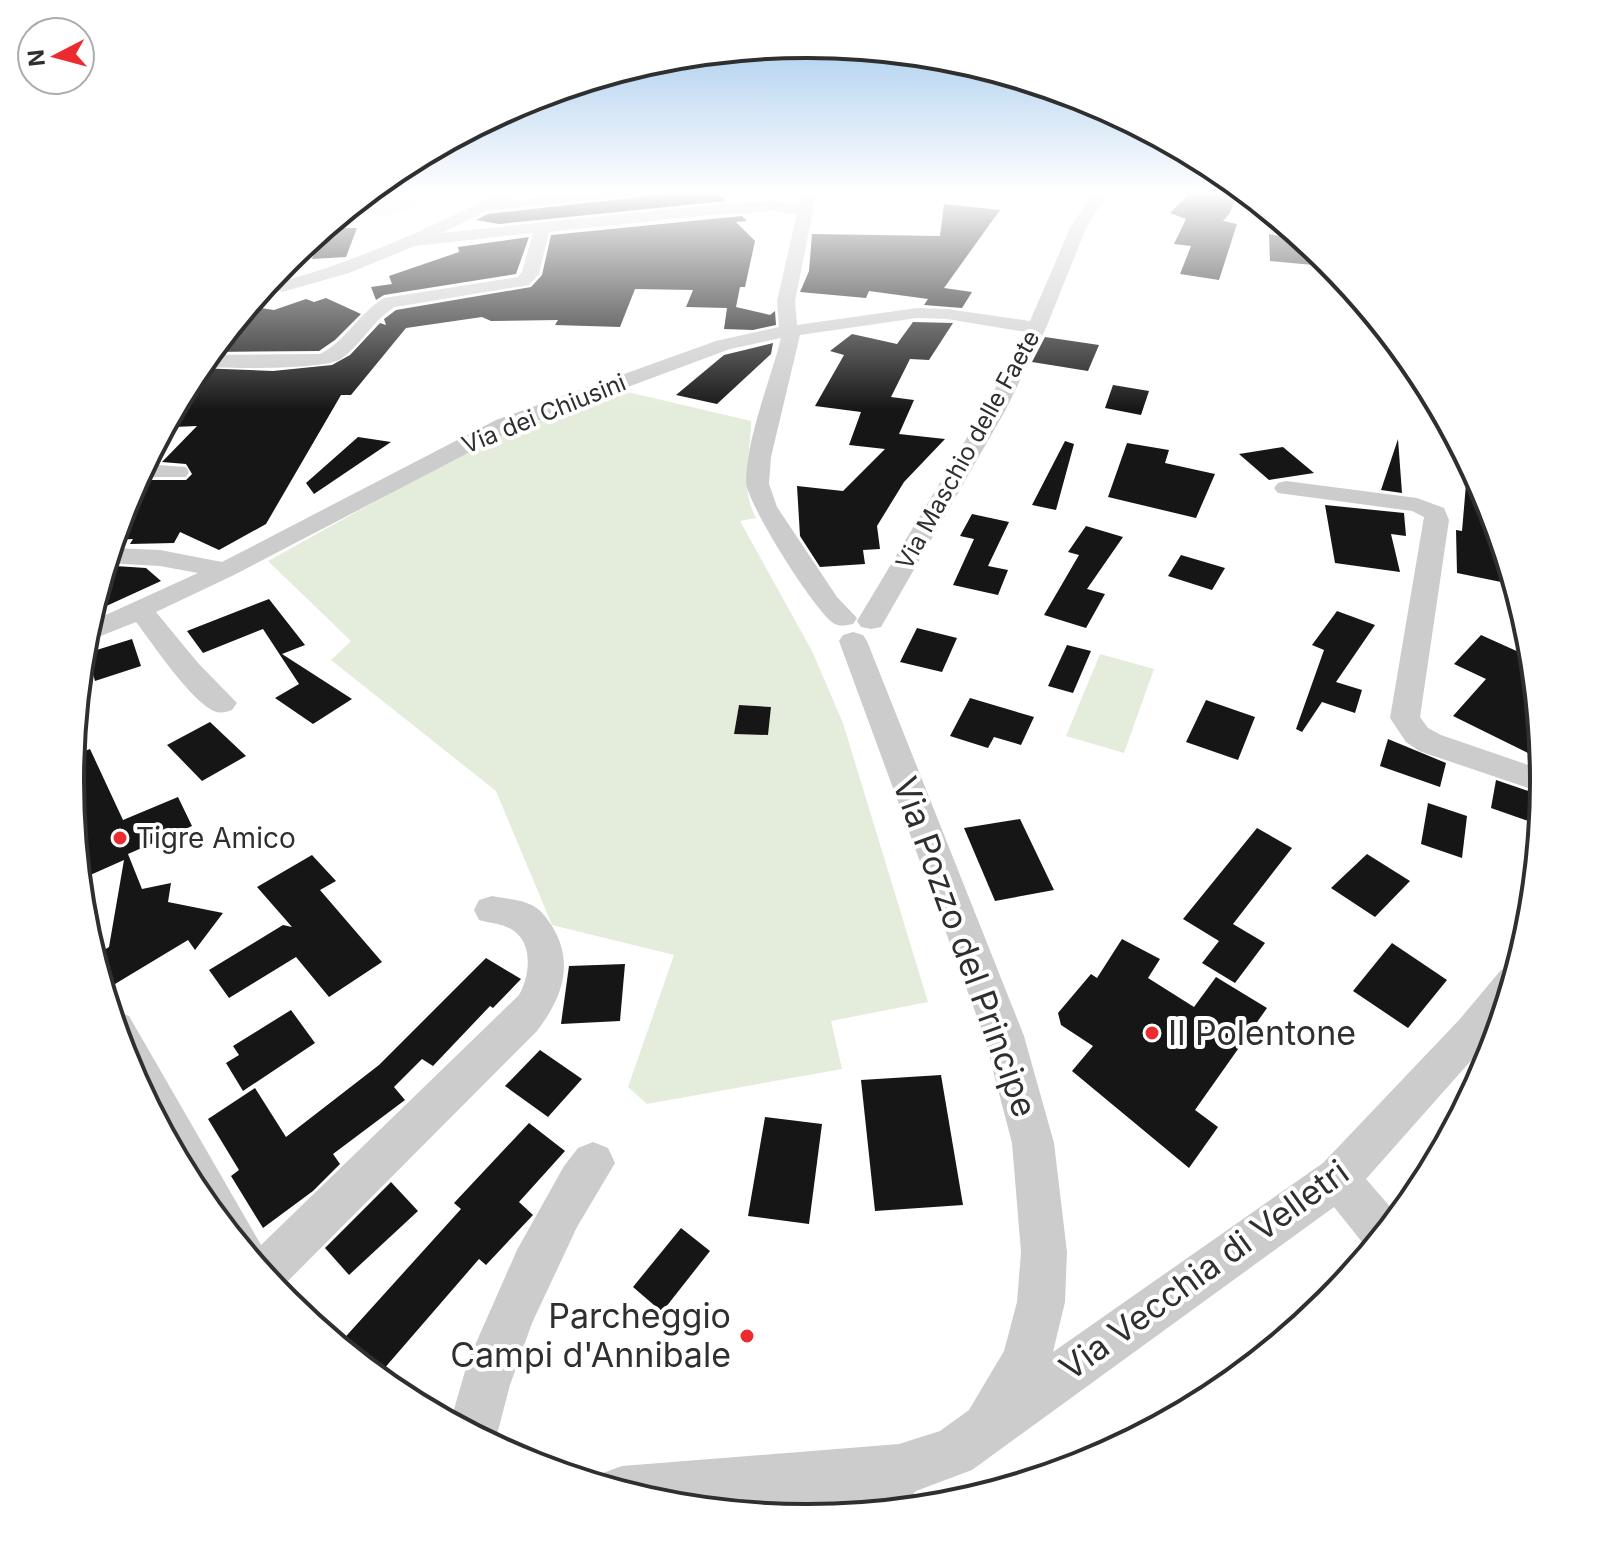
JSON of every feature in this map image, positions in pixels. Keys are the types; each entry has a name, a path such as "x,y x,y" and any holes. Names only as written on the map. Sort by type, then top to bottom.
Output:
{"street":[{"path":"284,282 360,264"},
{"path":"219,361 310,362 329,358 349,341 375,311 390,302 525,280 533,264"},
{"name":"Via Pozzo del Principe","path":"794,264 786,301 786,318 791,332 760,457 757,484 765,507 824,597 856,626 1004,1036 1033,1143 1044,1252 1037,1326 1018,1377 977,1436"},
{"name":"Via Maschio delle Faete","path":"856,626 994,411 1037,328 1063,264"},
{"name":"Via dei Chiusini","path":"100,628 225,570 511,422 728,343 925,313 1037,328"},
{"path":"154,471 178,472"},
{"path":"1286,488 1422,506 1435,513 1437,520 1405,718 1417,735 1430,743 1530,777"},
{"path":"120,556 160,558 225,570"},
{"path":"140,609 188,670 222,703"},
{"path":"271,1267 523,1019 538,998 546,972 543,941 523,917 492,910"},
{"name":"Via Vecchia di Velletri","path":"658,1489 899,1470 954,1452 1338,1178 1495,1005"},
{"path":"475,1424 484,1383 525,1283 569,1195 593,1163"},
{"path":"1338,1178 1377,1227"},
{"path":"873,1501 899,1470"}],"green space":[{"path":"615,389 751,421 747,482 756,518 740,521 812,651 843,723 928,1002 831,1021 842,1069 647,1104 628,1087 674,955 552,925 496,791 331,660 351,641 268,561 497,434","holes":["739,705 771,707 768,735 734,734"]},
{"path":"1100,654 1154,669 1124,753 1066,736"}],"building":[{"path":"424,264 520,264 516,274 384,295 376,300 371,287 392,284 389,276"},
{"path":"544,264 750,264 736,307 770,315 775,311 776,325 753,330 724,329 727,308 686,307 693,290 635,289 620,327 555,325 558,320 491,321 482,317 406,328 351,395 341,395 266,524 219,550 180,532 174,543 130,544 133,539 126,539 150,480 186,480 192,474 186,464 162,462 197,426 176,427 213,369 273,371 332,365 350,355 380,323 386,325 384,319 396,310 531,287 542,275"},
{"path":"810,264 961,264 944,288 972,292 962,308 924,305 928,299 869,291 866,298 800,292"},
{"path":"1184,264 1224,264 1219,280 1180,274"},
{"path":"326,298 361,314 319,351 225,352 260,308 274,310 306,299 314,302"},
{"path":"913,322 953,323 929,360 910,359 891,397 914,400 899,434 945,439 904,482 877,526 880,549 863,550 865,564 820,567 800,536 797,486 843,491 885,449 849,445 861,412 815,406 844,355 830,351 852,334 897,344"},
{"path":"1045,337 1099,345 1088,371 1032,362"},
{"path":"773,343 771,354 717,404 676,395 724,355"},
{"path":"1113,385 1149,391 1141,415 1105,408"},
{"path":"358,437 391,442 314,494 306,483"},
{"path":"1398,439 1402,493 1381,490"},
{"path":"1065,441 1074,444 1056,510 1032,505"},
{"path":"1127,443 1169,450 1165,463 1215,474 1196,518 1108,497"},
{"path":"1283,447 1314,473 1269,480 1239,454"},
{"path":"1466,485 1502,582 1457,573 1456,530 1462,531"},
{"path":"1325,505 1404,513 1406,536 1391,534 1400,572 1335,563"},
{"path":"972,514 1009,522 988,566 1008,570 998,595 953,585 974,539 960,536"},
{"path":"1086,526 1123,537 1087,589 1105,594 1086,628 1044,615 1079,555 1068,552"},
{"path":"1181,555 1225,568 1212,590 1168,576"},
{"path":"117,566 146,568 161,581 105,607"},
{"path":"269,599 305,645 282,654 352,699 313,724 275,698 299,684 263,629 203,653 187,631"},
{"path":"1337,611 1375,625 1336,682 1362,690 1355,713 1322,702 1302,732 1296,729 1324,650 1312,645"},
{"path":"917,628 957,638 942,672 900,662"},
{"path":"1481,635 1519,652 1529,754 1453,716 1486,679 1454,664"},
{"path":"132,639 141,666 95,681 92,672 95,650"},
{"path":"1067,645 1091,651 1073,693 1048,686"},
{"path":"970,698 1034,717 1021,745 994,737 988,748 950,736"},
{"path":"1206,700 1255,717 1238,760 1186,742"},
{"path":"739,705 771,707 768,735 734,734"},
{"path":"210,722 246,756 202,781 167,745"},
{"path":"1388,739 1446,763 1440,787 1380,766"},
{"path":"90,749 123,820 178,797 192,826 128,854 142,889 171,883 168,902 223,913 195,950 188,940 115,984 104,950 109,947 124,860 90,875 85,829 85,751"},
{"path":"1496,780 1530,792 1529,821 1491,808"},
{"path":"1428,803 1467,816 1462,858 1421,844"},
{"path":"1020,819 1054,890 995,901 964,828"},
{"path":"1257,828 1292,848 1233,924 1265,943 1235,983 1202,963 1219,941 1183,919"},
{"path":"1367,854 1410,881 1375,917 1331,888"},
{"path":"312,855 336,881 320,890 382,962 329,997 296,957 229,998 209,970 283,925 292,927 257,887"},
{"path":"1122,939 1160,959 1148,978 1194,1007 1216,977 1267,1008 1195,1110 1218,1127 1189,1168 1072,1071 1093,1046 1061,1025 1058,1013 1091,974 1097,978"},
{"path":"1392,943 1447,980 1408,1028 1353,991"},
{"path":"486,958 521,979 493,1008 490,1006 433,1066 422,1059 394,1087 405,1100 333,1154 340,1164 313,1191 263,1228 231,1176 239,1170 208,1119 255,1088 286,1137 379,1065"},
{"path":"625,964 620,1021 561,1024 569,966"},
{"path":"291,1010 315,1043 243,1091 226,1063 239,1055 233,1046"},
{"path":"540,1050 582,1079 548,1117 505,1086"},
{"path":"941,1075 963,1205 875,1211 861,1080"},
{"path":"765,1117 822,1124 809,1224 748,1216"},
{"path":"529,1123 565,1151 519,1202 533,1215 486,1265 479,1259 385,1368 345,1337 461,1209 454,1203"},
{"path":"391,1182 418,1211 349,1275 325,1248"},
{"path":"681,1228 710,1251 662,1312 633,1287"}],"place":[{"name":"Tigre Amico","path":"120,838"},
{"name":"Il Polentone","path":"1152,1033"},
{"name":"Parcheggio Campi d'Annibale","path":"747,1336"}]}
